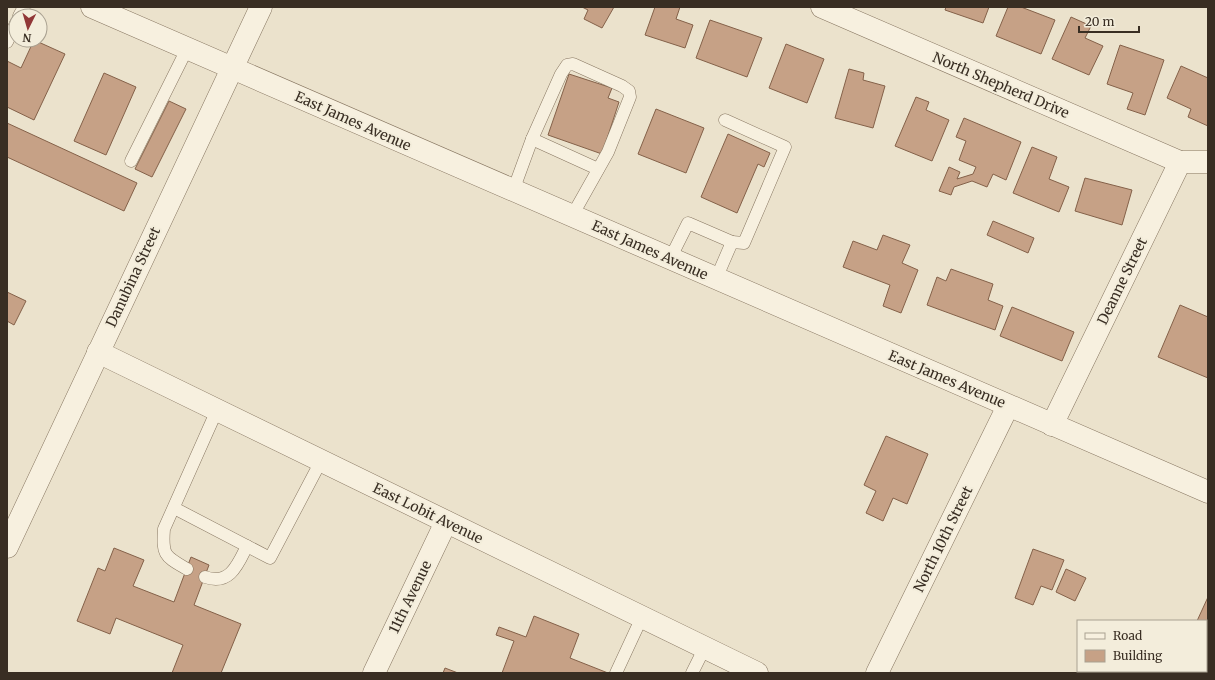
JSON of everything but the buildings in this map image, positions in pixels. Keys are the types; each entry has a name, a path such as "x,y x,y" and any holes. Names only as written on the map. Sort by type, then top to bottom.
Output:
{"street":[{"name":"East James Avenue","path":"92,7 1208,492"},
{"name":"Danubina Street","path":"7,547 261,7"},
{"name":"North Shepherd Drive","path":"822,7 1180,162"},
{"path":"1180,162 1208,162"},
{"name":"Deanne Street","path":"1052,425 1180,162"},
{"name":"East Lobit Avenue","path":"98,352 757,673"},
{"name":"North 10th Street","path":"877,673 1008,406"},
{"name":"11th Avenue","path":"374,673 446,522"}],"lane":[{"path":"131,160 188,49"},
{"path":"513,191 532,139 564,69 570,64 576,65 622,86 630,94 630,101 608,152 572,216"},
{"path":"670,259 688,223 732,242 744,243 784,147 725,120"},
{"path":"532,139 598,169"},
{"path":"716,279 732,242"},
{"path":"187,569 167,557 163,546 164,529 217,410"},
{"path":"174,508 270,558 321,461"},
{"path":"205,577 212,580 226,577 237,568 247,546"},
{"path":"616,673 642,617"},
{"path":"692,673 705,648"}]}
